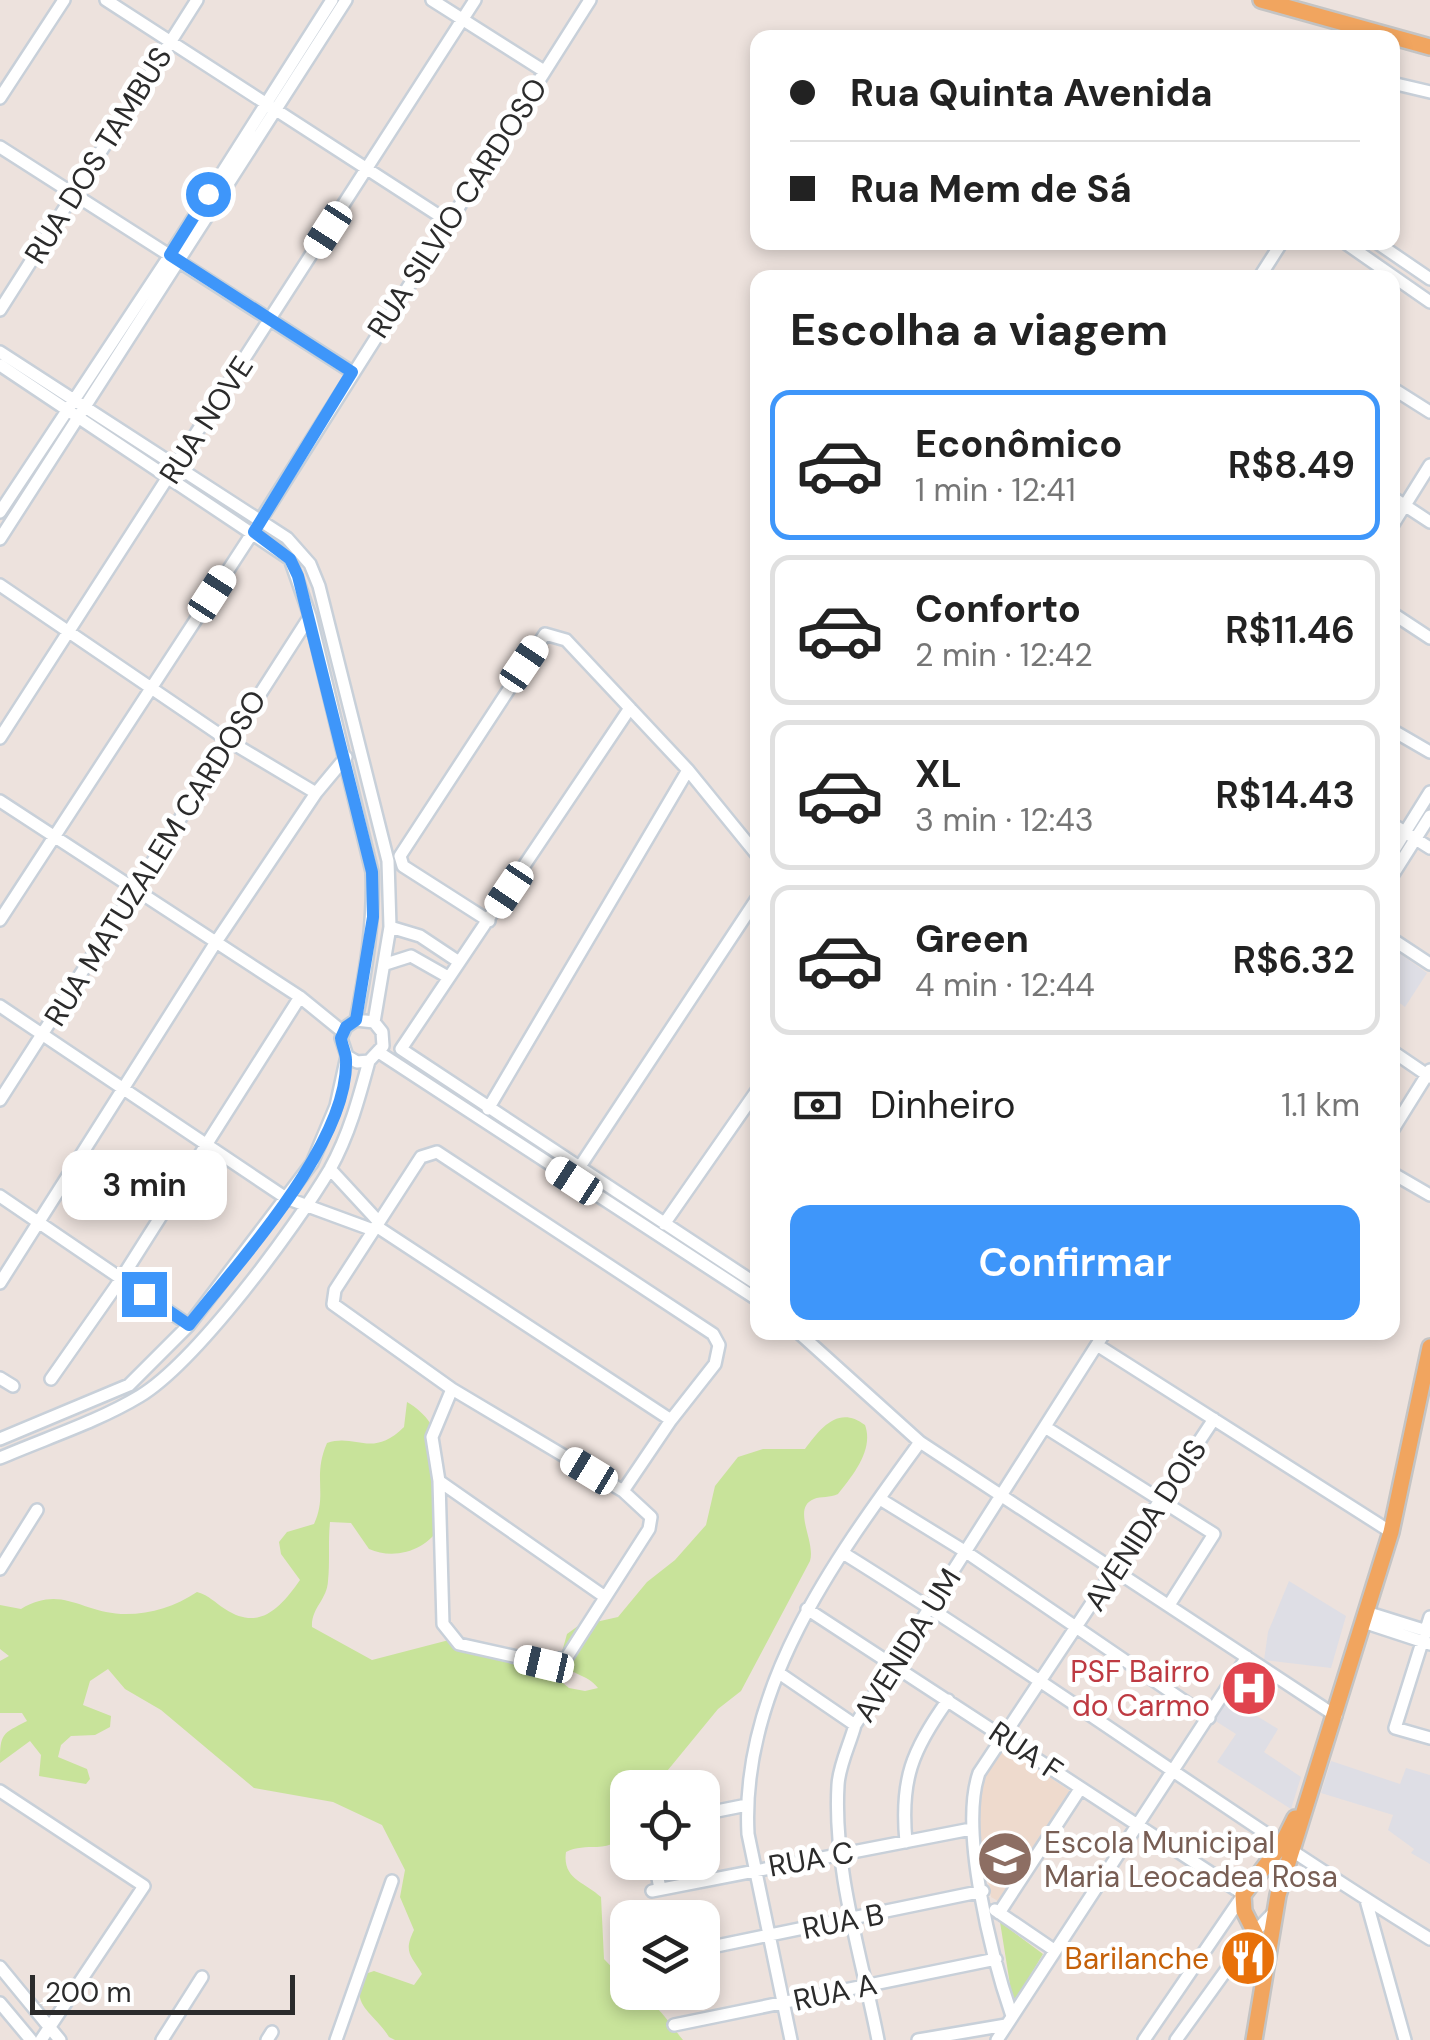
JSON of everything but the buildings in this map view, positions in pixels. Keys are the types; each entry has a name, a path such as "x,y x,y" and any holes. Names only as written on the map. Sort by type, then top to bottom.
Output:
{"main road":[{"path":"1260,0 1371,30"},
{"path":"1400,38 1430,46"},
{"path":"1332,1714 1423,1401 1430,1348"},
{"path":"1254,2040 1292,1828 1364,1617 1386,1528"},
{"path":"1266,1965 1264,1947 1244,1911 1243,1894 1288,1849"}],"street":[{"path":"0,98 64,0"},
{"path":"106,0 449,222"},
{"name":"RUA DOS TAMBUS","path":"0,310 197,0"},
{"path":"0,538 76,409 175,258 332,0"},
{"path":"270,106 346,0"},
{"path":"432,0 544,71"},
{"name":"RUA NOVE","path":"0,738 475,0"},
{"name":"RUA SILVIO CARDOSO","path":"0,920 254,532 590,0"},
{"path":"1400,85 1430,92"},
{"path":"0,147 352,372"},
{"path":"1356,250 1384,270"},
{"path":"1387,250 1430,280 1425,298 1400,281"},
{"path":"0,352 76,409"},
{"path":"0,365 172,472 294,566 368,850 373,917 356,1020 343,1032 341,1044 347,1056 357,1062 369,1061 380,1053 384,1039 374,1022 390,923 388,861 320,586 302,552 260,519 172,472"},
{"path":"1400,393 1430,412"},
{"path":"0,512 76,409"},
{"path":"1400,513 1430,466"},
{"path":"1400,501 1430,522"},
{"path":"0,585 229,740 316,793"},
{"name":"RUA MATUZALEM CARDOSO","path":"0,1100 310,616"},
{"path":"1400,618 1430,638"},
{"path":"488,921 403,866 400,856 545,634 566,640 688,770 750,846"},
{"path":"630,708 402,1049 750,1280"},
{"path":"1400,735 1430,752"},
{"path":"342,757 360,756"},
{"path":"0,1283 216,942 342,757"},
{"path":"488,1109 688,770"},
{"path":"1400,858 1430,792"},
{"path":"0,802 300,996 343,1032"},
{"path":"1400,845 1430,816"},
{"path":"1400,829 1430,848"},
{"path":"579,1168 750,909"},
{"path":"373,917 420,936 459,962"},
{"path":"1400,945 1430,964"},
{"path":"386,964 411,956 448,978"},
{"path":"51,1379 121,1279 300,996"},
{"path":"0,1006 286,1198 376,1226"},
{"path":"356,1020 374,1022"},
{"path":"380,1053 750,1295"},
{"path":"0,1440 128,1385 189,1325 312,1163 343,1084 347,1056"},
{"path":"1400,1056 1429,1074 1400,1119"},
{"path":"0,1458 142,1395 205,1336 330,1169 355,1112 369,1061"},
{"path":"664,1224 750,1100"},
{"path":"452,1389 432,1438 439,1481 443,1624 460,1644 544,1664 567,1658 649,1528 651,1517 623,1491 452,1389 333,1304 334,1290 421,1157 437,1152 713,1334 719,1345 714,1364 623,1491"},
{"path":"330,1169 376,1226 671,1420"},
{"path":"1400,1178 1430,1195"},
{"path":"0,1196 189,1325"},
{"path":"807,1340 920,1442 1332,1714"},
{"name":"AVENIDA UM","path":"878,2040 852,1920 843,1854 838,1782 855,1725 1100,1340"},
{"path":"1097,1345 1386,1528"},
{"path":"0,1378 13,1386"},
{"name":"AVENIDA DOIS","path":"1009,2020 971,1830 976,1781 1214,1419"},
{"path":"1045,1427 1161,1498 1214,1536 1169,1605"},
{"path":"791,2040 753,1870 747,1805 755,1744 807,1609 920,1442"},
{"path":"439,1481 606,1596"},
{"path":"880,1499 966,1552 1208,1718"},
{"path":"0,1569 38,1510"},
{"path":"844,1553 1430,1939"},
{"name":"RUA F","path":"807,1609 1243,1894"},
{"path":"1364,1617 1427,1637"},
{"path":"1430,1617 1396,1728 1430,1738"},
{"path":"997,2040 1247,1657"},
{"path":"779,1674 855,1725"},
{"path":"906,1842 902,1803 910,1762 948,1700"},
{"path":"999,1913 1080,1788"},
{"path":"0,1792 144,1886 41,2040"},
{"path":"720,1810 747,1805"},
{"name":"RUA C","path":"720,1877 971,1830"},
{"name":"RUA C","path":"656,1880 656,1890 704,1880"},
{"path":"336,2040 392,1881"},
{"path":"1144,2040 1243,1894"},
{"path":"984,1897 999,1913 1054,1950"},
{"name":"RUA B","path":"720,1945 984,1897"},
{"path":"1366,1900 1406,2040"},
{"path":"1176,2040 1255,1931 1274,1913"},
{"name":"RUA A","path":"674,2025 996,1960"},
{"path":"0,1967 60,2040"},
{"path":"162,2040 202,1977"},
{"path":"0,2003 31,2040"},
{"path":"918,2040 1009,2020"}],"shaded area":[{"path":"1400,954 1427,973 1405,1007 1400,1003"},
{"path":"1289,1581 1346,1616 1331,1668 1264,1660 1268,1632"},
{"path":"1229,1699 1278,1729 1264,1752 1301,1777 1291,1809 1217,1762 1236,1734 1214,1720"},
{"name":"Escola Municipal Maria Leocadea Rosa","path":"1003,1746 1070,1791 998,1901 991,1897 977,1822 977,1800 984,1777"},
{"path":"1331,1761 1400,1784 1406,1768 1430,1775 1430,1864 1411,1853 1414,1849 1388,1830 1393,1815 1321,1793"}],"green space":[{"path":"407,1402 430,1423 446,1502 443,1520 437,1532 418,1548 394,1554 369,1549 351,1523 330,1522 327,1588 312,1627 372,1660 449,1640 537,1662 569,1688 585,1691 598,1688 568,1669 560,1659 567,1634 578,1626 618,1617 647,1582 675,1560 706,1525 715,1486 738,1457 763,1449 805,1449 824,1426 839,1418 856,1419 865,1425 867,1444 850,1479 838,1494 807,1503 804,1517 810,1561 741,1691 718,1709 668,1770 610,1770 610,1844 566,1852 571,1874 601,1897 604,1959 610,1965 610,2010 659,2010 683,2040 389,2037 362,2003 362,1975 374,1971 414,1985 422,1974 410,1954 414,1930 400,1897 405,1870 382,1825 333,1802 254,1788 161,1710 125,1689 108,1669 90,1681 83,1705 111,1716 110,1727 95,1735 71,1736 61,1745 58,1757 87,1769 90,1779 86,1784 39,1776 41,1755 30,1741 0,1763 4,1736 27,1721 22,1713 0,1713 0,1661 9,1656 0,1649 0,1605 21,1609 48,1599 132,1614 161,1609 197,1592 237,1615 259,1617 277,1607 300,1580 281,1554 279,1542 287,1532 314,1524 327,1443 383,1442 404,1427"},
{"path":"1000,1922 1043,1954 1014,2002 1012,1997"}],"place":[{"name":"PSF Bairro do Carmo","path":"1249,1688"},
{"name":"Escola Municipal Maria Leocadea Rosa","path":"1005,1859"},
{"name":"Barilanche","path":"1248,1958"}],"route":[{"path":"144,1294 189,1325 312,1163 343,1084 347,1056 341,1038 346,1027 356,1020 373,917 368,850 298,576 290,559 254,532 352,372 170,255 208,194"}]}
